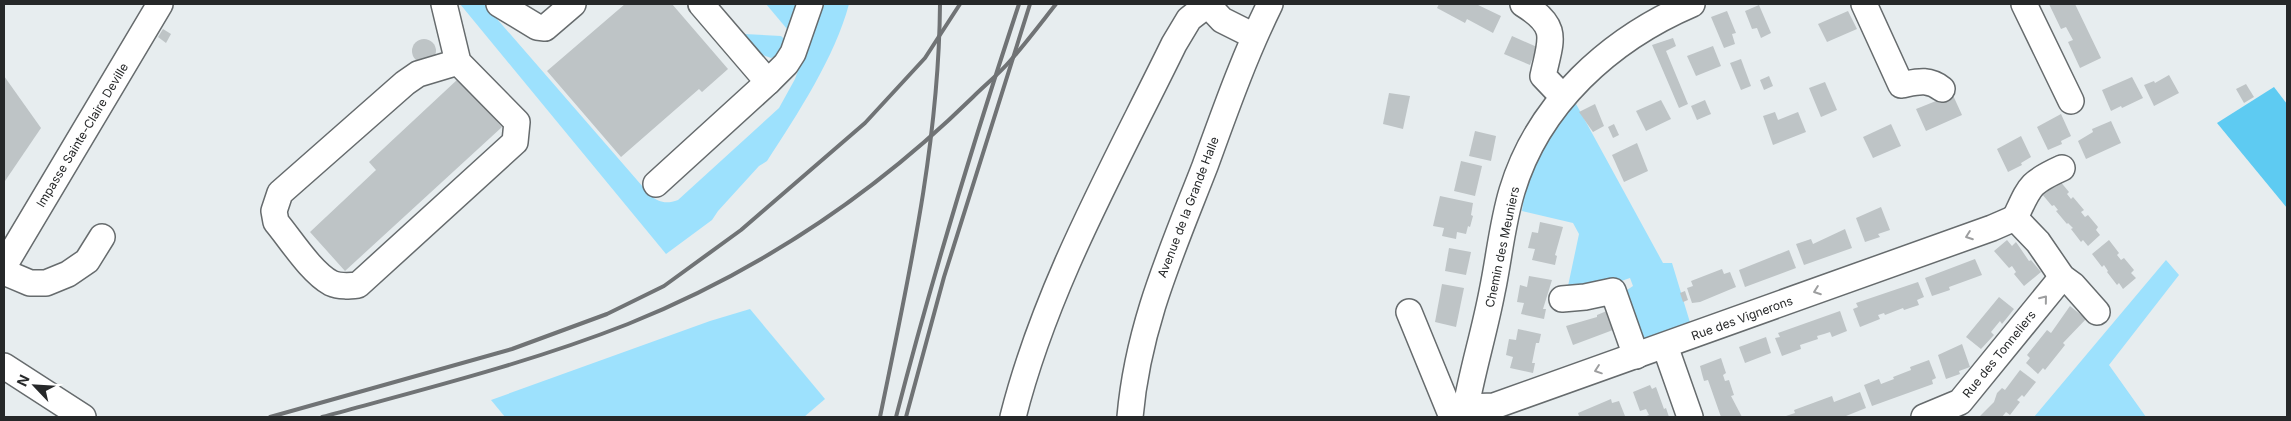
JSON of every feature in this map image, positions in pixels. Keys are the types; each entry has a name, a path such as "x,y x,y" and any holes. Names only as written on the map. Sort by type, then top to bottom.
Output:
{"street":[{"name":"Impasse Sainte-Claire Deville","path":"4,266 160,4"},
{"path":"444,4 458,62 517,122 515,142 358,285 344,287 332,283 320,275 276,222 274,211 280,194 405,82 418,74 458,62"},
{"path":"499,4 537,27 545,28 573,4"},
{"path":"701,4 768,82"},
{"path":"656,184 786,64 793,53 810,4"},
{"path":"1013,417 1026,372 1068,262 1174,44 1189,19 1207,4 1222,20 1254,36"},
{"name":"Avenue de la Grande Halle","path":"1130,417 1137,364 1154,297 1254,36 1270,4"},
{"path":"1523,4 1538,13 1546,21 1550,30 1550,41 1543,76 1563,97"},
{"name":"Chemin des Meuniers","path":"1461,414 1492,294 1512,192 1531,145 1547,118 1563,97 1594,65 1620,44 1668,14 1692,4"},
{"path":"1853,4 1891,85"},
{"path":"1864,4 1901,85 1922,81 1934,83 1942,89"},
{"path":"2024,4 2071,101"},
{"path":"2062,168 2038,179 2029,189 2015,218 2038,242 2062,277 2097,312"},
{"name":"Rue des Vignerons","path":"1461,414 1494,406 1665,346 2015,218"},
{"path":"4,272 30,283 46,283 68,274 86,261 102,237"},
{"name":"Rue des Tonneliers","path":"1924,417 1960,402 2062,277"},
{"path":"1562,299 1613,291 1636,356"},
{"path":"1409,312 1461,414"},
{"path":"1665,346 1690,417"},
{"path":"4,366 84,417"}],"shaded area":[{"path":"460,4 484,4 650,195 657,200 670,202 678,200 779,108 795,79 822,4 849,4 843,24 825,65 767,161 759,166 712,220 666,254"},
{"path":"766,4 797,4 787,29"},
{"path":"744,34 781,36 784,39 778,55 771,58 760,54"},
{"path":"2274,87 2287,104 2287,208 2217,123"},
{"path":"1575,102 1663,263 1672,263 1692,329 1641,350 1624,292 1633,286 1630,278 1592,291 1568,286 1579,234 1573,223 1522,211 1525,189 1554,127"},
{"path":"2166,260 2179,275 2109,365 2146,417 2034,417"},
{"path":"750,309 825,399 804,417 505,417 491,400 710,321"}],"building":[{"path":"625,4 672,4 728,69 702,92 699,89 621,157 547,71"},
{"path":"1439,4 1476,4 1501,16 1493,33 1467,19 1465,23 1437,8"},
{"path":"2049,4 2075,4 2101,58 2080,68 2068,42 2073,40 2066,27 2061,29"},
{"path":"1759,5 1771,33 1761,38 1757,28 1752,29 1745,11"},
{"path":"1727,11 1736,33 1732,34 1735,44 1724,48 1711,17"},
{"path":"1848,11 1857,29 1827,42 1818,24"},
{"path":"163,29 171,34 166,43 158,37"},
{"path":"1512,36 1537,47 1530,65 1504,54"},
{"path":"1673,38 1676,46 1666,51 1688,104 1679,108 1652,45"},
{"path":"424,39 432,43 436,51 432,59 424,63 416,59 412,51 416,43"},
{"path":"1713,46 1721,66 1696,76 1687,56"},
{"path":"1741,59 1751,86 1741,90 1730,63"},
{"path":"2169,75 2179,93 2154,106 2144,85 2154,81 2155,83"},
{"path":"4,76 41,128 5,181 4,179"},
{"path":"1769,76 1773,86 1764,90 1760,80"},
{"path":"2132,77 2143,98 2111,111 2102,90"},
{"path":"458,79 502,127 345,271 310,232 376,170 369,162"},
{"path":"1825,82 1837,110 1821,117 1809,88"},
{"path":"2246,84 2254,97 2244,103 2236,89"},
{"path":"1951,91 1962,115 1926,131 1916,109 1941,99"},
{"path":"1389,93 1410,96 1403,129 1383,124"},
{"path":"1661,100 1671,119 1646,131 1636,111"},
{"path":"1705,100 1711,114 1697,120 1691,106"},
{"path":"1595,104 1604,126 1593,132 1579,112"},
{"path":"1775,112 1778,120 1798,112 1806,132 1773,145 1763,116"},
{"path":"2061,114 2071,136 2061,141 2062,144 2048,150 2037,127"},
{"path":"2111,121 2121,143 2086,159 2078,141 2093,132 2092,129"},
{"path":"1614,124 1619,135 1613,138 1608,127"},
{"path":"1891,124 1901,146 1873,158 1863,137"},
{"path":"1475,131 1496,136 1491,161 1469,156"},
{"path":"2021,136 2031,157 2021,163 2022,165 2008,172 1997,149"},
{"path":"1637,143 1648,171 1624,182 1612,155"},
{"path":"1461,161 1482,166 1475,196 1454,191"},
{"path":"2059,180 2069,192 2067,194 2071,199 2073,197 2084,210 2081,212 2085,217 2088,215 2098,227 2096,230 2100,235 2088,246 2083,240 2081,242 2071,229 2073,228 2067,224 2056,211 2058,210 2054,205 2052,206 2042,194"},
{"path":"1440,196 1473,203 1471,215 1473,216 1466,234 1457,232 1456,239 1442,236 1444,228 1433,226"},
{"path":"1881,207 1890,230 1878,234 1880,237 1865,242 1856,218"},
{"path":"1540,222 1563,227 1555,255 1557,256 1555,265 1532,260 1535,249 1528,248 1532,232 1538,233"},
{"path":"1845,229 1852,248 1804,265 1796,244 1811,239 1813,244"},
{"path":"2007,240 2012,246 2016,242 2029,261 2031,260 2041,272 2024,286 2014,274 2016,272 2012,266 2009,268 1994,251"},
{"path":"2109,240 2119,253 2117,255 2121,260 2124,258 2134,270 2131,273 2136,278 2123,289 2119,283 2117,285 2104,265 2102,267 2092,254"},
{"path":"1449,248 1471,252 1466,275 1445,271"},
{"path":"1789,250 1796,268 1745,287 1739,270"},
{"path":"1975,259 1982,275 1949,287 1950,290 1932,296 1925,278"},
{"path":"1722,269 1724,274 1730,272 1736,287 1700,302 1692,303 1687,288 1693,286 1691,281"},
{"path":"1529,276 1552,280 1543,309 1546,309 1544,319 1521,314 1524,303 1517,302 1520,285 1527,287"},
{"path":"1918,282 1924,297 1917,300 1919,305 1904,310 1903,308 1885,315 1884,313 1878,315 1880,319 1860,327 1853,309 1858,307 1856,303"},
{"path":"1442,284 1464,288 1456,327 1435,322"},
{"path":"1685,291 1688,300 1683,302 1680,293"},
{"path":"1999,297 2014,309 2002,324 2000,321 1991,332 1994,335 1981,349 1966,337"},
{"path":"2070,306 2086,319 2063,343 2065,345 2045,370 2043,368 2038,374 2026,363 2030,358 2027,355 2047,330 2051,333"},
{"path":"1614,308 1621,327 1573,345 1566,326 1597,317 1597,315"},
{"path":"1840,311 1847,331 1832,337 1830,332 1817,336 1818,339 1800,345 1801,349 1782,356 1775,338 1780,337 1778,333"},
{"path":"1518,329 1541,334 1539,343 1536,343 1532,363 1535,363 1533,373 1510,368 1513,357 1506,355 1509,339 1516,340"},
{"path":"1766,337 1771,353 1745,363 1739,347"},
{"path":"1962,344 1970,367 1959,371 1960,374 1946,379 1938,355"},
{"path":"1721,358 1726,373 1723,375 1725,381 1729,380 1734,395 1731,396 1742,417 1721,417 1708,380 1704,381 1700,366"},
{"path":"1929,360 1936,378 1932,380 1933,384 1872,406 1864,385 1879,379 1881,384 1894,379 1893,377 1911,370 1910,367"},
{"path":"2020,370 2036,382 2024,397 2022,395 2017,400 2020,402 2010,415 2006,412 2002,417 1979,417 1994,402 1997,393 2002,388 2005,390"},
{"path":"1650,385 1652,389 1656,387 1669,417 1644,417 1649,415 1646,409 1640,411 1633,392"},
{"path":"1860,392 1866,408 1846,416 1783,417 1795,413 1794,410 1832,396 1834,402"},
{"path":"1611,399 1612,403 1619,401 1625,416 1576,417 1579,416 1578,413"}],"railway":[{"path":"880,417 911,263 928,160 934,108 940,4"},
{"path":"270,417 512,349 607,314 664,286 741,230 865,123 925,58 960,4"},
{"path":"896,417 954,209 1019,4"},
{"path":"906,417 944,277 1030,4"},
{"path":"322,417 476,375 591,338 676,303 768,255 854,198 935,132 1006,66 1056,4"}]}
